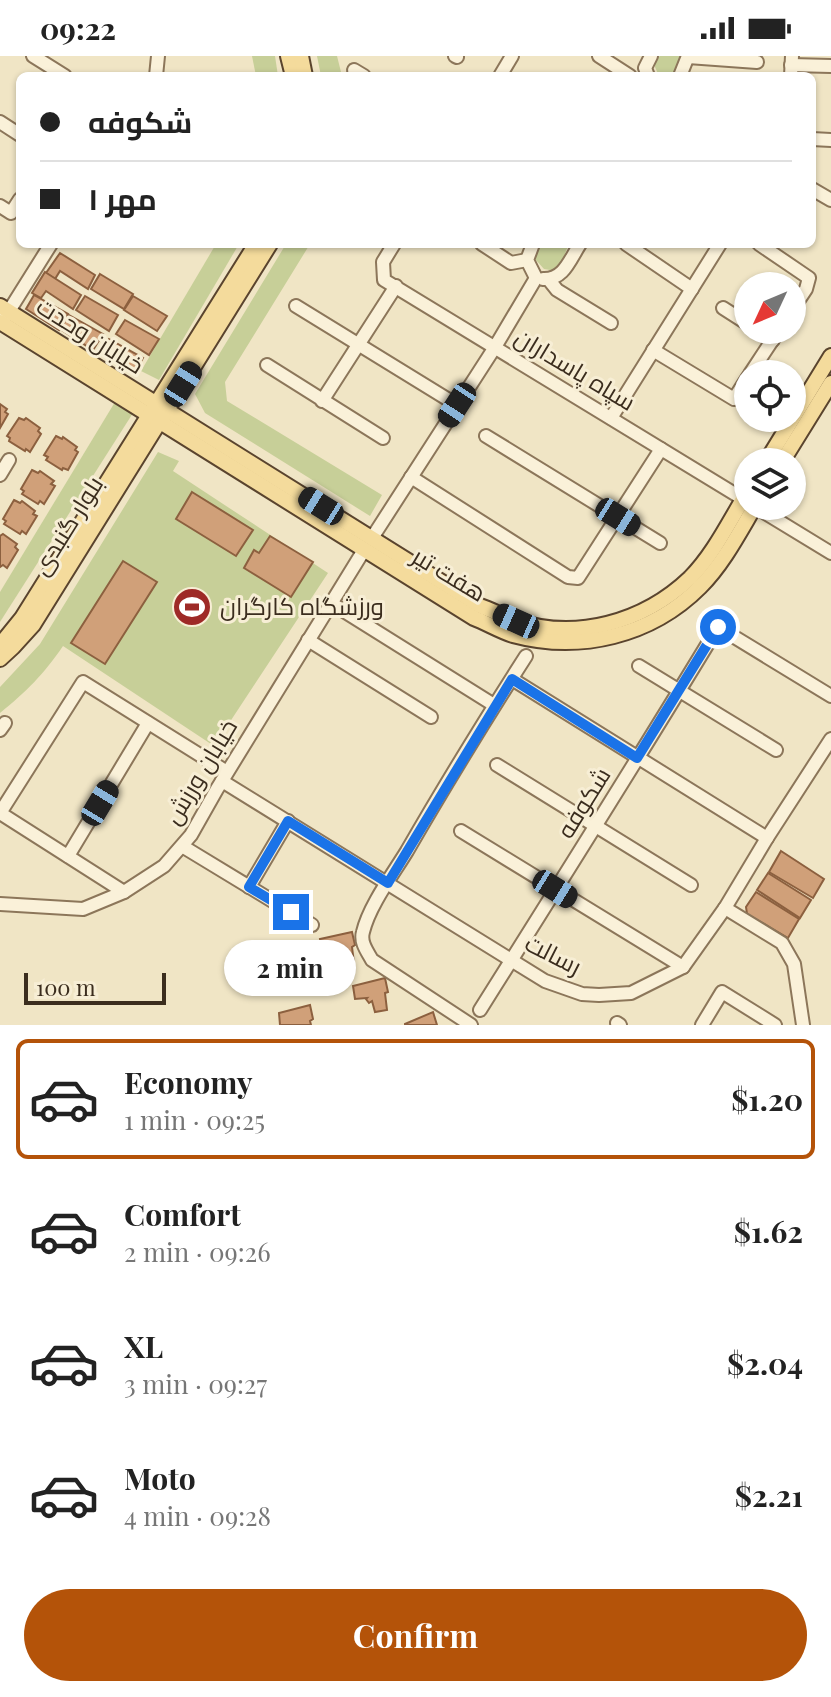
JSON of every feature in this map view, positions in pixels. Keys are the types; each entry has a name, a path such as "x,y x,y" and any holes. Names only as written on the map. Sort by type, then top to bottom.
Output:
{"main road":[{"path":"158,413 254,248"},
{"path":"158,413 267,248"},
{"name":"خیابان وحدت","path":"2,318 158,413"},
{"path":"775,448 831,356"},
{"path":"791,448 831,383"},
{"name":"هفت تیر","path":"158,413 368,544 480,606 516,621 553,629 591,628 628,618 662,601 691,576 736,520"},
{"name":"بلوار گنبدی","path":"0,645 22,618 158,413"},
{"name":"بلوار گنبدی","path":"0,659 33,625 158,413"}],"street":[{"path":"33,56 59,72"},
{"path":"599,56 624,72"},
{"path":"688,57 757,62"},
{"path":"791,66 831,66"},
{"path":"2,318 48,248"},
{"path":"322,401 358,345 390,283 383,262 392,248"},
{"path":"488,248 511,263 527,260"},
{"path":"527,260 532,248"},
{"name":"خیابان ورزش","path":"0,904 83,909 124,892 164,866 182,846 368,544 495,347 543,279 560,276 578,248"},
{"path":"632,248 692,289"},
{"path":"611,418 718,248"},
{"path":"765,248 800,272"},
{"path":"527,260 557,290 611,323"},
{"name":"سپاه پاسداران","path":"390,283 734,492"},
{"path":"296,306 457,405"},
{"path":"723,308 734,315"},
{"path":"653,350 734,399"},
{"path":"267,365 383,438"},
{"path":"486,436 660,543"},
{"path":"411,477 568,577 578,578 661,449"},
{"path":"0,475 9,460"},
{"name":"سپاه پاسداران","path":"779,520 831,553"},
{"path":"331,603 494,705"},
{"name":"شکوفه","path":"480,1010 718,627 831,696"},
{"path":"308,640 431,717"},
{"path":"471,1025 372,960 361,935 369,914 526,656"},
{"path":"639,666 776,750"},
{"path":"512,679 767,838"},
{"name":"رسالت","path":"0,813 83,682 148,723 288,821 545,981 569,991 599,995 631,993 683,967 725,908 767,838 827,755 831,739"},
{"path":"68,856 148,723"},
{"path":"497,765 691,885"},
{"path":"0,813 124,892"},
{"path":"249,887 288,821"},
{"path":"461,831 683,967"},
{"path":"182,846 312,925"},
{"path":"725,908 782,943 794,964 803,1025"},
{"path":"702,1025 722,992 775,1025"}],"green space":[{"path":"252,56 275,56 277,72 255,72"},
{"path":"317,56 337,56 341,72 320,72"},
{"path":"660,56 684,56 676,72 657,72 655,59"},
{"path":"214,248 237,248 159,380 141,371"},
{"path":"284,248 308,248 225,382 227,401 382,495 370,516 205,413 195,394"},
{"path":"567,248 556,271 544,269 535,259 536,249"},
{"path":"115,402 133,413 0,622 0,592"},
{"name":"ورزشگاه کارگران","path":"158,452 179,461 173,471 328,573 214,746 63,646 34,682 0,713 0,687 40,644"}],"building":[{"path":"60,253 95,275 88,289 60,271 55,279 46,273"},
{"path":"45,272 81,295 73,309 46,291 41,298 32,293"},
{"path":"100,274 133,294 124,309 91,289"},
{"path":"34,295 68,314 59,330 26,309"},
{"path":"85,296 118,315 109,331 76,310"},
{"path":"133,296 167,316 157,331 124,310"},
{"path":"69,315 103,334 93,350 60,329"},
{"path":"125,320 159,339 149,355 116,334"},
{"path":"109,339 143,358 134,374 101,353"},
{"path":"0,404 8,414 0,428"},
{"path":"19,418 26,418 40,428 38,431 41,434 30,452 9,441 7,436"},
{"path":"56,436 77,447 75,450 78,452 68,470 62,470 46,460 48,457 44,455"},
{"path":"32,470 40,471 54,481 51,484 55,486 44,504 40,501 38,504 22,494 24,491 21,489"},
{"path":"192,492 253,530 236,556 176,519"},
{"path":"14,500 22,501 37,516 26,534 22,531 20,534 4,524 6,521 3,519"},
{"path":"3,534 17,544 15,547 18,550 7,568 3,565 0,567 0,536"},
{"path":"270,536 313,562 291,597 244,568 254,550 259,553"},
{"path":"123,561 157,582 105,664 71,643"},
{"path":"781,851 824,879 813,898 769,872"},
{"path":"768,873 811,900 800,918 757,890"},
{"path":"756,892 799,919 788,938 747,914 746,907"},
{"path":"352,932 354,963 342,965 339,954 323,952 320,939"},
{"path":"385,978 387,1010 375,1012 372,1001 355,999 353,986"},
{"path":"310,1005 311,1025 280,1025 279,1013"},
{"path":"433,1012 437,1025 405,1025 405,1024"}],"place":[{"name":"ورزشگاه کارگران","path":"192,607"}],"route":[{"path":"291,912 249,887 288,821 388,883 512,679 637,758 718,627"}]}
